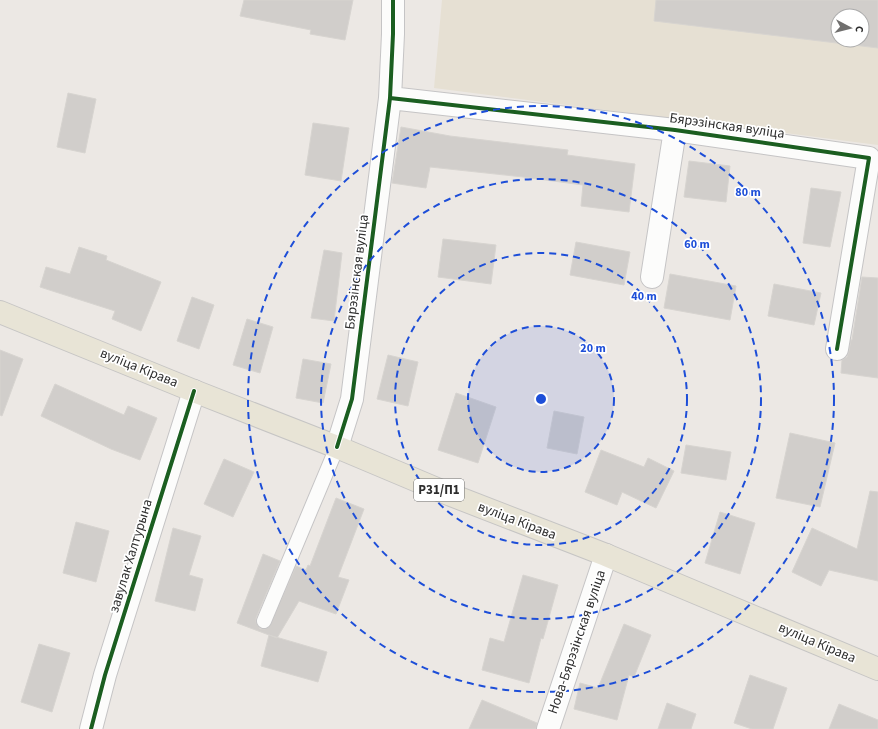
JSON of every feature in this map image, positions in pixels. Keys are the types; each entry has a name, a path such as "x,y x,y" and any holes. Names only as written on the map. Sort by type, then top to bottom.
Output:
{"main road":[{"name":"вуліца Кірава","path":"0,312 337,447 450,495 606,555 878,669"}],"street":[{"name":"Бярэзінская вуліца","path":"337,447 352,399 390,98 393,0"},
{"name":"Бярэзінская вуліца","path":"390,98 675,130 869,158 837,349"},
{"path":"652,277 675,130"},
{"name":"завулак Халтурына","path":"91,729 105,675 194,391"},
{"name":"Нова-Бярэзінская вуліца","path":"548,729 606,555"}],"lane":[{"path":"264,621 337,447"}],"shaded area":[{"path":"442,0 878,0 878,145 434,88"}],"building":[{"path":"244,0 353,0 345,40 310,34 311,30 240,16"},
{"path":"656,0 878,0 878,48 870,47 870,8 830,8 830,42 654,21"},
{"path":"68,93 96,99 85,153 57,147"},
{"path":"313,123 349,128 341,181 305,175"},
{"path":"401,127 450,136 568,150 567,155 635,164 629,212 581,206 583,185 523,177 430,167 426,188 392,183"},
{"path":"689,161 730,166 726,202 684,197"},
{"path":"811,188 841,192 830,247 803,243"},
{"path":"443,239 496,245 491,284 438,277"},
{"path":"576,242 630,252 624,285 570,275"},
{"path":"79,247 107,256 106,260 161,282 141,331 112,319 115,311 40,287 46,267 70,274"},
{"path":"324,250 342,253 334,321 311,318"},
{"path":"670,274 736,286 730,320 664,308"},
{"path":"862,277 878,278 878,378 841,373 842,360 847,357 852,340"},
{"path":"774,284 821,293 814,325 768,316"},
{"path":"192,297 214,305 199,349 177,341"},
{"path":"247,319 273,327 260,373 233,365"},
{"path":"0,350 23,359 2,416 0,415"},
{"path":"388,355 418,362 408,406 377,399"},
{"path":"303,359 331,364 323,403 296,398"},
{"path":"55,384 124,415 128,406 157,418 140,460 111,449 41,416"},
{"path":"456,393 496,407 478,463 438,450"},
{"path":"554,411 584,417 577,454 547,448"},
{"path":"790,433 835,443 820,507 776,498"},
{"path":"686,445 731,452 726,480 681,473"},
{"path":"601,450 644,467 648,458 674,471 656,508 622,492 617,505 585,492"},
{"path":"224,459 254,472 233,517 204,504"},
{"path":"870,491 878,492 878,581 829,570 821,586 792,572 812,528 857,549"},
{"path":"336,498 364,509 338,577 349,580 336,614 299,601 277,638 237,623 263,554 280,561 256,618 256,622 260,629 269,627 296,566 306,570 308,565 310,566"},
{"path":"720,512 755,523 740,574 705,563"},
{"path":"76,522 109,531 96,582 63,573"},
{"path":"173,528 201,536 189,575 203,579 195,611 155,601"},
{"path":"523,575 558,585 543,639 541,638 529,683 482,670 490,638 504,642"},
{"path":"624,624 651,635 634,677 629,675 617,720 574,709 580,683 598,688"},
{"path":"269,635 327,652 318,682 261,666"},
{"path":"39,644 70,653 52,712 21,702"},
{"path":"750,675 787,688 773,729 752,729 734,723"},
{"path":"482,700 537,723 536,729 469,729"},
{"path":"667,703 696,714 691,729 658,729"},
{"path":"839,704 878,720 878,729 829,729"}],"cycle path":[{"path":"337,447 352,399 390,98 393,0"},
{"path":"390,98 675,130 869,158 837,349"},
{"path":"91,729 105,675 194,391"}]}
